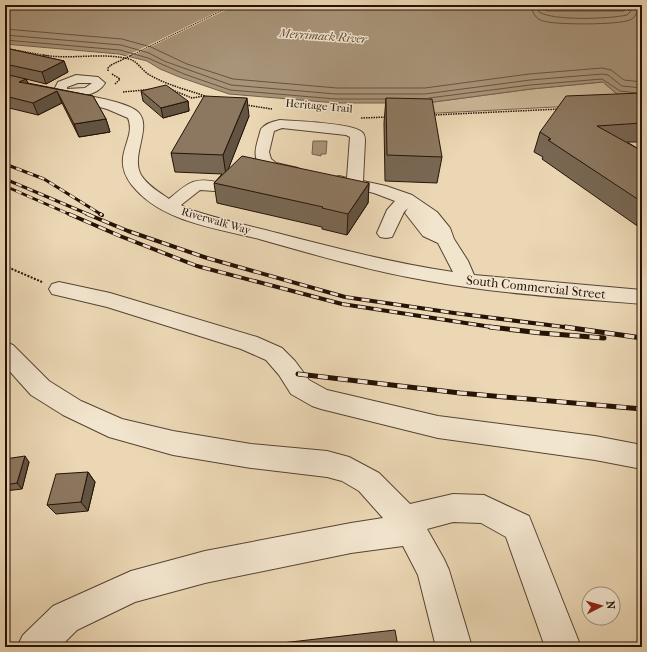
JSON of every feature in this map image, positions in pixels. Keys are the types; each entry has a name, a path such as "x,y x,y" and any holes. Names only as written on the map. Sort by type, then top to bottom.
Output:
{"street":[{"name":"Riverwalk Way","path":"49,90 116,108 133,115 137,122 137,129 130,155 130,165 140,184 154,197 170,206 188,214 341,256 430,275"},
{"path":"306,174 271,166 264,161 262,152 268,129 280,124 349,131 357,135 358,141 355,184"},
{"path":"327,178 377,189 412,203"},
{"path":"170,206 204,183"},
{"path":"386,233 396,210 412,203"},
{"path":"412,203 414,213 429,232 445,239 458,261 466,280"},
{"name":"South Commercial Street","path":"430,275 466,280 642,297"},
{"path":"59,289 110,300 249,343 274,354 287,368 300,387 321,399 438,427 594,448 642,457"},
{"path":"5,351 40,388 72,408 118,429 172,443 250,456 327,464 349,470 369,482 408,525 434,570 454,647"},
{"path":"35,647 65,618 131,587 213,565 352,538 408,525 453,508 484,509 518,527 563,647"}],"path":[{"path":"113,86 120,80 108,70 111,65 233,5"},
{"path":"5,48 56,57 114,57 128,59 134,61 147,73 163,81 211,98"},
{"path":"123,92 159,88"},
{"path":"168,89 192,98 204,96"},
{"name":"Heritage Trail","path":"241,104 273,109"},
{"path":"432,115 563,109"},
{"name":"Heritage Trail","path":"360,118 392,117"},
{"path":"5,266 59,289"}],"shaded area":[{"path":"464,5 642,5 642,6 554,7"},
{"path":"603,82 618,95 574,106 419,114 426,103 531,89"}],"water":[{"name":"Merrimack River","path":"5,5 642,6 642,97 618,95 603,82 531,89 426,103 336,103 229,94 182,78 160,69 147,61 119,54 5,44"},
{"path":"313,141 327,141 326,154 321,154 321,156 312,154"}],"pier":[{"path":"231,5 236,5 128,58 124,57"}],"building":[{"path":"5,48 64,61 42,72 5,64"},
{"path":"5,74 26,79 19,82 93,96 106,119 74,124 57,91 33,103 5,96"},
{"path":"166,85 188,101 161,108 141,91"},
{"path":"642,93 642,123 597,126 642,151 642,202 548,140 551,139 540,132 566,96"},
{"path":"204,96 247,98 223,155 171,153"},
{"path":"386,98 432,99 442,157 387,155"},
{"path":"242,156 369,183 348,214 214,183"},
{"path":"25,456 17,483 5,485 5,459"},
{"path":"88,472 81,502 47,505 56,474"},
{"path":"395,630 398,647 247,647"}],"railway":[{"path":"5,164 44,179 102,215 100,214"},
{"path":"5,179 90,215"},
{"path":"5,186 71,215"},
{"path":"69,214 197,266 342,304 496,328"},
{"path":"87,214 128,231 207,258 345,297 572,328"},
{"path":"490,327 496,328"},
{"path":"565,327 572,328"},
{"path":"496,328 604,338"},
{"path":"572,328 642,338"},
{"path":"298,374 460,393 642,409"}]}
